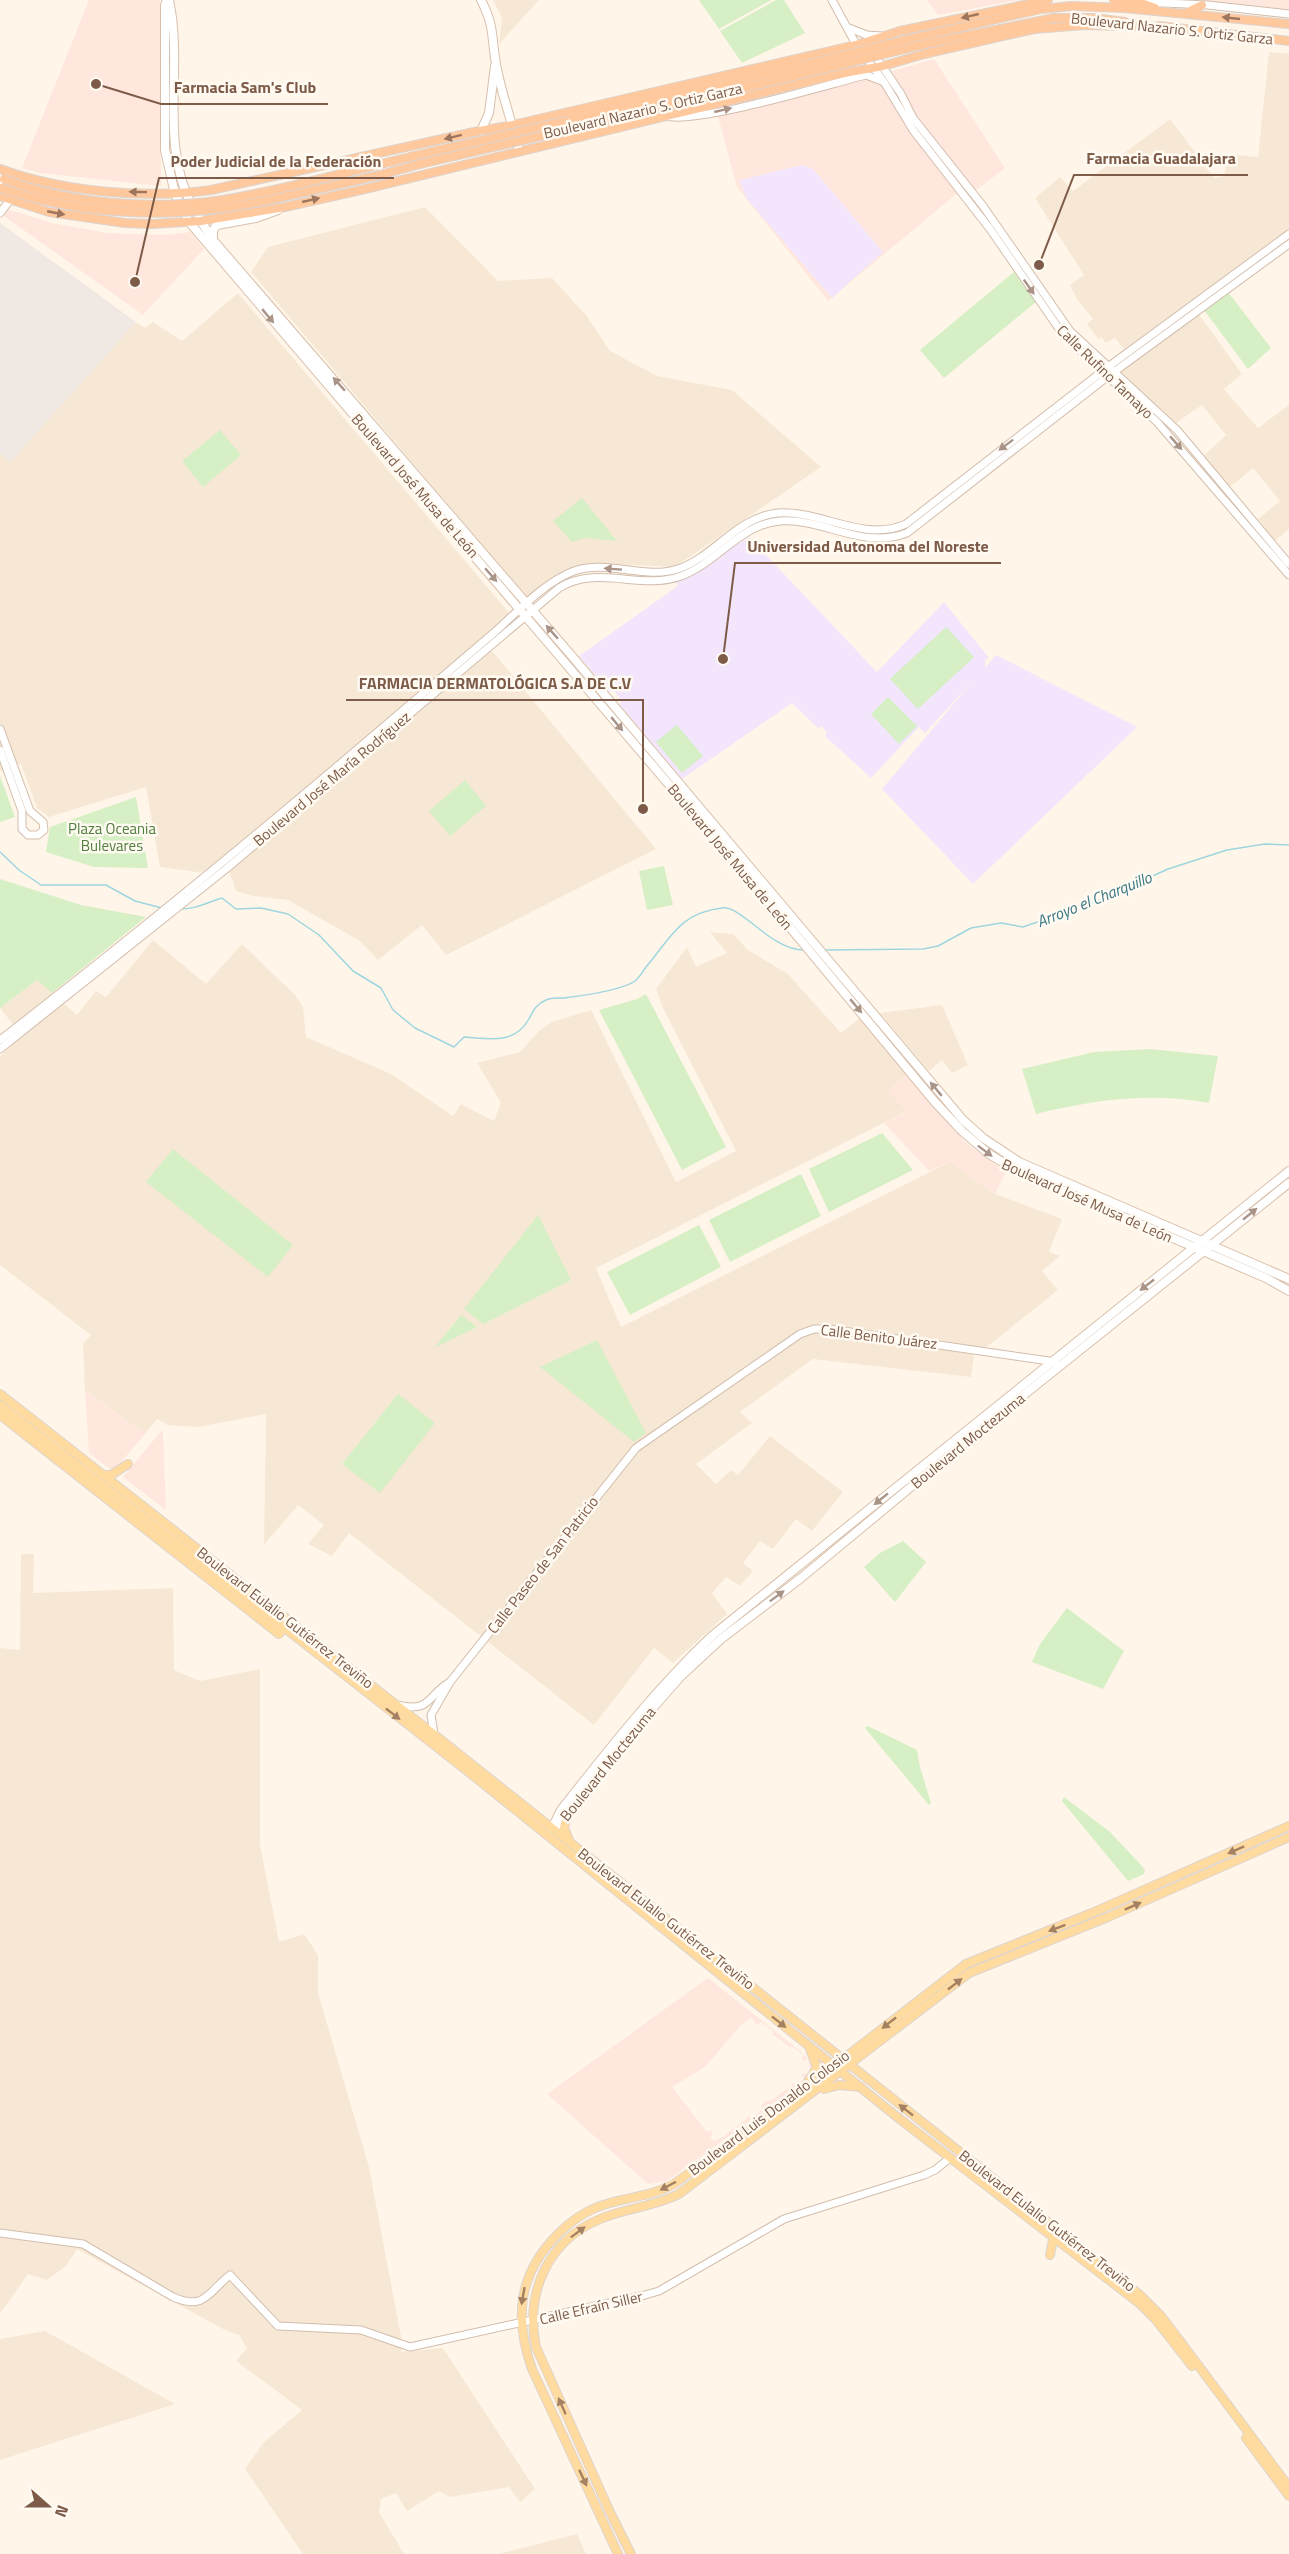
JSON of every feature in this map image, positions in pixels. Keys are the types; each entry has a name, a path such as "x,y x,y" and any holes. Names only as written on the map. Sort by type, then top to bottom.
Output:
{"highway":[{"path":"0,168 79,188 180,194 211,190 513,125 856,45 900,31 1047,0"},
{"path":"1114,0 1132,1 1167,12"},
{"path":"1186,13 1202,5"},
{"name":"Boulevard Nazario S. Ortiz Garza","path":"2,191 81,207 153,213 189,212 244,204 383,174 678,104 905,40 1053,8 1100,6 1289,24"},
{"name":"Boulevard Nazario S. Ortiz Garza","path":"2,191 46,192 82,198 143,203 200,203 232,198 719,85 1054,18 1094,18 1289,41"},
{"path":"2,191 49,212 82,218 152,224 190,223 224,215 285,207 844,73 878,67 1003,35 1051,27 1163,27"},
{"path":"900,31 895,41 897,48 903,55 911,58"},
{"path":"839,48 847,62 844,73"},
{"path":"719,85 732,74"},
{"path":"604,130 662,112 678,104"},
{"path":"361,157 402,160"},
{"path":"383,174 411,177"},
{"path":"211,190 208,199 212,208 224,215"},
{"path":"152,224 159,218 164,206 161,193"}],"main road":[{"path":"168,0 174,59 173,115 180,194"},
{"path":"168,0 165,5 165,134 168,165 180,194"},
{"path":"481,0 489,16 494,38 496,65 519,150"},
{"path":"481,131 489,113 496,65"},
{"path":"165,134 173,115"},
{"name":"Boulevard José Musa de León","path":"180,194 213,240 380,432 457,528 952,1108 983,1138 1026,1165 1289,1279"},
{"name":"Boulevard José Musa de León","path":"180,194 190,223 353,414 457,528"},
{"path":"213,240 213,230 217,225 256,218 285,207"},
{"path":"353,414 361,416 380,432"},
{"name":"Boulevard José Musa de León","path":"526,609 934,1101 962,1131 989,1154 1030,1177 1266,1278 1289,1291"},
{"name":"Boulevard Moctezuma","path":"552,1828 561,1810 644,1706 713,1635 1289,1171"},
{"name":"Boulevard Moctezuma","path":"552,1828 560,1824 567,1816 681,1676 721,1639 801,1578 971,1437 1289,1183"},
{"name":"Boulevard Eulalio Gutiérrez Treviño","path":"0,1394 552,1828 570,1848 760,2007 950,2158 1139,2303 1156,2320 1289,2496"},
{"name":"Boulevard Eulalio Gutiérrez Treviño","path":"0,1405 520,1814 570,1848 760,1993 1140,2295 1161,2316 1289,2487"},
{"name":"Boulevard Eulalio Gutiérrez Treviño","path":"0,1416 279,1634 283,1628"},
{"path":"104,1475 111,1475 128,1464"},
{"path":"116,1485 117,1492 125,1503"},
{"path":"520,1814 543,1827 552,1828"},
{"path":"567,1816 565,1832 570,1848"},
{"name":"Boulevard Luis Donaldo Colosio","path":"631,2554 540,2357 532,2321 532,2307 541,2276 550,2260 571,2237 601,2218 666,2201 688,2187 842,2072 846,2063 966,1964 1092,1914 1289,1826"},
{"name":"Boulevard Luis Donaldo Colosio","path":"618,2554 532,2369 521,2324 524,2288 531,2269 539,2255 564,2228 596,2208 665,2189 835,2066 864,2055 978,1968 1108,1917 1289,1837"},
{"path":"760,1993 760,2007"},
{"path":"799,2093 813,2077 817,2067 816,2059 807,2043"},
{"path":"864,2055 861,2064 864,2077"},
{"path":"817,2090 839,2085 861,2087"},
{"path":"937,2135 950,2158 958,2157 994,2183 1004,2187"},
{"path":"688,2187 693,2178 729,2151 727,2145"},
{"path":"1033,2222 1053,2227 1050,2255"},
{"path":"1066,2248 1076,2248 1086,2253"}],"street":[{"path":"832,0 849,28 856,45 878,67"},
{"path":"1132,1 1289,14"},
{"path":"849,28 867,35 883,36"},
{"path":"849,28 865,42 878,67"},
{"name":"Calle Rufino Tamayo","path":"878,67 884,82 913,130 990,229 1064,336 1177,430 1289,564"},
{"name":"Calle Rufino Tamayo","path":"878,67 913,118 983,206 1070,331 1170,436 1289,575"},
{"path":"666,116 679,119 717,112 866,75 874,76 884,82"},
{"path":"0,213 2,191"},
{"path":"1108,372 1289,234"},
{"path":"1108,372 1289,244"},
{"name":"Boulevard José María Rodríguez","path":"0,1049 196,888 562,577 581,569 605,568 655,572 679,569 742,527 768,515 801,515 877,531 916,523 998,451 1108,372"},
{"path":"0,729 30,811 44,822 44,830 38,835 28,835 22,829 22,811 0,750"},
{"name":"Boulevard José María Rodríguez","path":"0,1040 154,922"},
{"name":"Calle Benito Juárez","path":"636,1448 771,1353 800,1334 813,1329 839,1330 1064,1363"},
{"name":"Calle Paseo de San Patricio","path":"434,1734 431,1715 450,1682 636,1448"},
{"name":"Calle Paseo de San Patricio","path":"396,1705 423,1707 450,1682"},
{"name":"Calle Efraín Siller","path":"0,2233 80,2243 173,2297 189,2303 203,2301 230,2275 278,2326 353,2329 410,2347 652,2293 784,2219 924,2175 935,2170 950,2158"}],"shaded area":[{"path":"89,0 160,0 161,186 40,173 22,168"},
{"path":"493,0 539,0 499,44 502,18"},
{"path":"927,0 1020,0 938,15"},
{"path":"1184,0 1289,0 1289,11 1229,5"},
{"path":"1269,52 1289,54 1289,229 1124,349 1115,338 1106,343 1101,337 1099,340 1087,324 1093,319 1077,299 1070,285 1084,275 1035,198 1060,177 1073,191 1170,119 1214,178 1225,176 1226,154 1258,157"},
{"path":"934,59 1005,168 975,191 910,113 892,71"},
{"path":"866,77 883,85 898,114 960,191 828,301 737,187 717,113"},
{"path":"803,165 813,169 883,252 832,298 747,199 739,180"},
{"path":"425,207 498,281 552,278 586,315 610,351 657,376 732,390 821,467 675,567 609,564 571,568 553,578 528,599 251,272 268,247"},
{"path":"7,209 52,223 108,233 167,235 190,232 204,249 143,315 4,216"},
{"path":"0,223 136,322 10,462 0,453"},
{"path":"238,293 510,614 483,640 656,849 446,955 422,925 378,960 360,941 288,900 253,896 236,891 229,871 197,872 160,867 146,787 49,817 37,808 21,764 0,771 0,453 10,462 136,322 145,328 153,322 182,341"},
{"path":"1198,313 1242,374 1224,389 1258,428 1289,405 1289,529 1275,541 1258,519 1280,501 1253,468 1229,488 1204,456 1226,435 1202,405 1176,423 1118,371"},
{"path":"749,537 877,672 944,602 989,658 985,660 985,668 996,655 1137,727 973,884 882,789 972,682 925,733 919,727 871,778 825,736 827,733 821,726 818,728 792,703 682,779 619,704 622,701 613,690 609,692 579,656 678,586 675,581 689,576"},
{"path":"710,932 733,934 748,950 788,974 841,1033 860,1018 907,1075 888,1091 907,1111 596,1268 621,1327 950,1162 995,1194 1062,1219 1049,1252 1060,1256 1042,1271 1058,1290 983,1350 975,1348 971,1377 813,1359 740,1412 752,1423 696,1464 716,1484 731,1470 738,1475 770,1436 843,1492 812,1531 796,1519 773,1549 760,1541 743,1563 753,1571 740,1586 726,1577 712,1593 727,1614 673,1663 654,1648 594,1725 349,1533 332,1556 308,1544 324,1525 298,1505 264,1545 266,1414 198,1427 168,1425 157,1419 145,1434 85,1390 83,1344 91,1335 0,1265 0,1056 22,1036 0,1008 37,980 77,1015 96,991 106,997 153,940 206,984 242,944 296,996 303,1007 306,1037 391,1074 453,1116 461,1104 494,1121 501,1103 477,1063 520,1052 539,1031 552,1022 591,1010 676,1182 736,1151 663,1008 656,989 687,947 696,967 727,953","holes":["460,1316 476,1327 435,1347"]},
{"path":"942,1005 968,1065 952,1073 942,1060 929,1071 880,1013"},
{"path":"907,1075 966,1143 1006,1172 995,1194 950,1162 929,1171 884,1123 907,1112 888,1091"},
{"path":"85,1390 145,1434 113,1471 89,1453"},
{"path":"162,1430 163,1433 166,1510 123,1477"},
{"path":"21,1554 34,1554 33,1593 173,1588 174,1670 200,1681 260,1669 260,1845 279,1942 304,1934 318,1955 318,1993 369,2167 402,2342 401,2352 443,2348 535,2489 520,2502 509,2487 450,2497 439,2491 407,2511 396,2493 381,2499 379,2512 404,2554 303,2554 245,2469 264,2442 302,2410 236,2361 247,2348 239,2335 225,2330 77,2249 66,2266 47,2280 28,2274 0,2314 0,1648 20,1650"},
{"path":"708,1978 804,2054 808,2059 804,2061 802,2059 804,2055 791,2046 789,2049 775,2036 772,2036 774,2032 761,2022 757,2025 751,2017 740,2026 705,2067 672,2087 707,2132 711,2130 713,2134 710,2137 714,2141 724,2136 748,2115 751,2118 763,2109 761,2105 792,2085 792,2082 795,2086 804,2079 801,2075 804,2073 808,2075 810,2070 808,2060 813,2067 805,2081 667,2181 648,2184 547,2094"},
{"path":"45,2331 175,2404 0,2460 0,2339"},
{"path":"577,2534 586,2554 498,2554"}],"green space":[{"path":"699,0 771,0 719,29"},
{"path":"776,0 784,0 805,33 742,63 720,31"},
{"path":"1014,272 1036,302 944,378 920,350"},
{"path":"1228,292 1271,348 1248,369 1204,310"},
{"path":"220,430 241,455 203,487 182,461"},
{"path":"582,498 617,541 585,538 572,542 553,521"},
{"path":"946,627 974,657 918,709 890,679"},
{"path":"888,697 917,726 899,744 871,714"},
{"path":"677,725 703,756 682,773 656,742"},
{"path":"0,776 15,817 0,822"},
{"path":"465,780 486,806 450,836 429,811"},
{"name":"Plaza Oceania Bulevares","path":"136,797 148,868 94,867 46,852 50,827"},
{"path":"664,866 673,905 647,910 639,871"},
{"path":"0,879 81,905 146,917 52,993 37,980 0,1008"},
{"path":"646,994 726,1147 682,1170 599,1010 637,999"},
{"path":"1150,1049 1218,1056 1209,1103 1165,1098 1122,1099 1100,1101 1036,1114 1022,1069 1094,1052"},
{"path":"882,1133 913,1170 829,1212 809,1169"},
{"path":"173,1149 293,1245 268,1277 146,1182"},
{"path":"801,1174 821,1216 730,1262 709,1220"},
{"path":"538,1215 571,1280 483,1324 464,1309"},
{"path":"699,1225 721,1267 630,1315 607,1272"},
{"path":"461,1315 477,1327 434,1348"},
{"path":"597,1340 646,1433 634,1442 540,1367"},
{"path":"398,1394 435,1423 380,1493 342,1464"},
{"path":"903,1541 926,1562 895,1602 864,1567 880,1553"},
{"path":"1067,1608 1124,1651 1103,1689 1032,1662 1040,1644"},
{"path":"868,1726 917,1750 931,1803 929,1805 865,1728"},
{"path":"1064,1797 1110,1832 1141,1865 1145,1870 1144,1874 1128,1881 1062,1801"}],"waterway":[{"name":"Arroyo el Charquillo","path":"825,950 923,949 938,946 971,928 1001,923 1023,927 1088,905 1168,869 1227,850 1265,844 1289,845"},
{"name":"Arroyo el Charquillo","path":"0,852 19,870 41,885 106,885 135,901 162,908"},
{"name":"Arroyo el Charquillo","path":"179,909 196,907 222,898 236,909 261,908 288,914 319,935 353,971 381,988 393,1010 415,1028 454,1047 464,1037 500,1038 516,1033 523,1027 537,1006 548,999 601,992 635,981 677,928 696,915 707,911 730,909 780,943 805,950"}],"place":[{"name":"Farmacia Sam's Club","path":"96,84"},
{"name":"Farmacia Guadalajara","path":"1039,265"},
{"name":"Poder Judicial de la Federación","path":"135,282"},
{"name":"Universidad Autonoma del Noreste","path":"723,659"},
{"name":"FARMACIA DERMATOLÓGICA S.A DE C.V","path":"643,809"}]}
